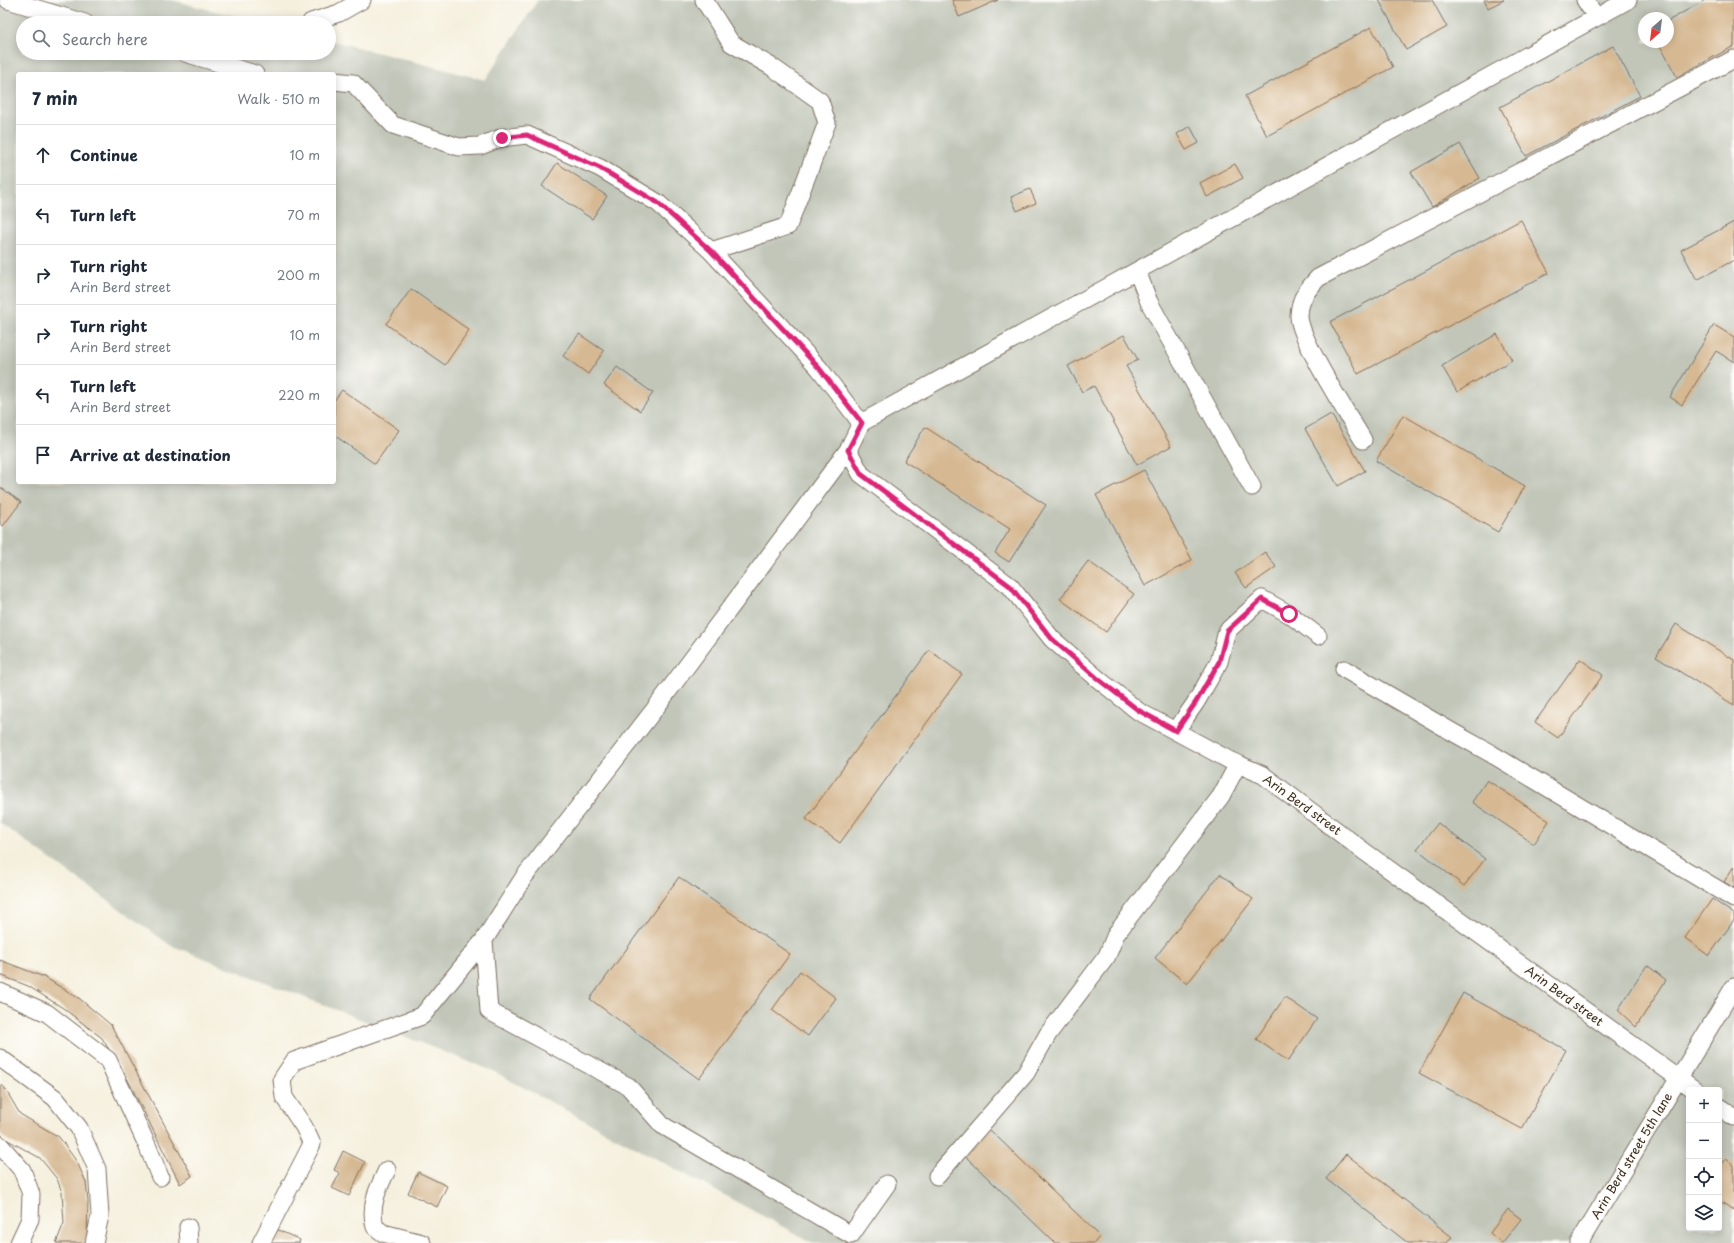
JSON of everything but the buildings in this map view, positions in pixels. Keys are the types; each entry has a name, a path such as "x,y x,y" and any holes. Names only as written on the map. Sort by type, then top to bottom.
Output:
{"street":[{"path":"8,0 62,16"},
{"path":"330,16 340,13 362,0"},
{"path":"704,0 732,43 772,67 820,101 827,123 788,226 711,251"},
{"path":"1585,0 1596,17"},
{"path":"261,1243 312,1144 304,1127 284,1097 282,1079 294,1061 422,1016 484,940 524,877 654,710 848,450 862,423 1628,0"},
{"path":"1363,440 1307,344 1299,316 1305,292 1318,278 1734,59"},
{"path":"208,60 248,72"},
{"path":"336,81 353,82 393,125 437,141 459,147 480,146 502,138 527,135 600,168 658,203 711,251 819,368 862,423"},
{"path":"1137,271 1149,302 1252,487"},
{"name":"Arin Berd street","path":"848,450 861,474 1010,586 1052,639 1098,679 1138,710 1263,776 1365,852 1692,1087"},
{"path":"1176,731 1196,702 1219,662 1227,631 1262,599 1289,614 1318,636"},
{"path":"1344,669 1490,753 1734,899"},
{"path":"937,1176 1026,1073 1048,1034 1107,956 1116,934 1221,796 1238,764"},
{"path":"484,940 489,1011 628,1086 662,1125 851,1235 888,1184"},
{"name":"Arin Berd street 5th lane","path":"1579,1243 1734,987"},
{"path":"0,992 47,1013 108,1060 160,1177"},
{"path":"0,1058 55,1098 79,1128 97,1169 100,1216 94,1243"},
{"path":"1722,1109 1734,1117"},
{"path":"0,1145 22,1170 31,1194 30,1219 19,1243"},
{"path":"387,1170 374,1200 372,1219 374,1227 383,1233 422,1243"}],"shaded area":[{"path":"0,0 171,0 234,16 16,16 16,60 336,60 336,42 485,80 538,0 1734,0 1734,1243 813,1243 493,1071 170,945 0,823"}],"route":[{"path":"502,138 527,135 600,168 658,203 711,251 819,368 862,423 848,450 861,474 1010,586 1052,639 1098,679 1138,710 1176,731 1196,702 1219,662 1227,631 1262,599 1289,614"}]}
